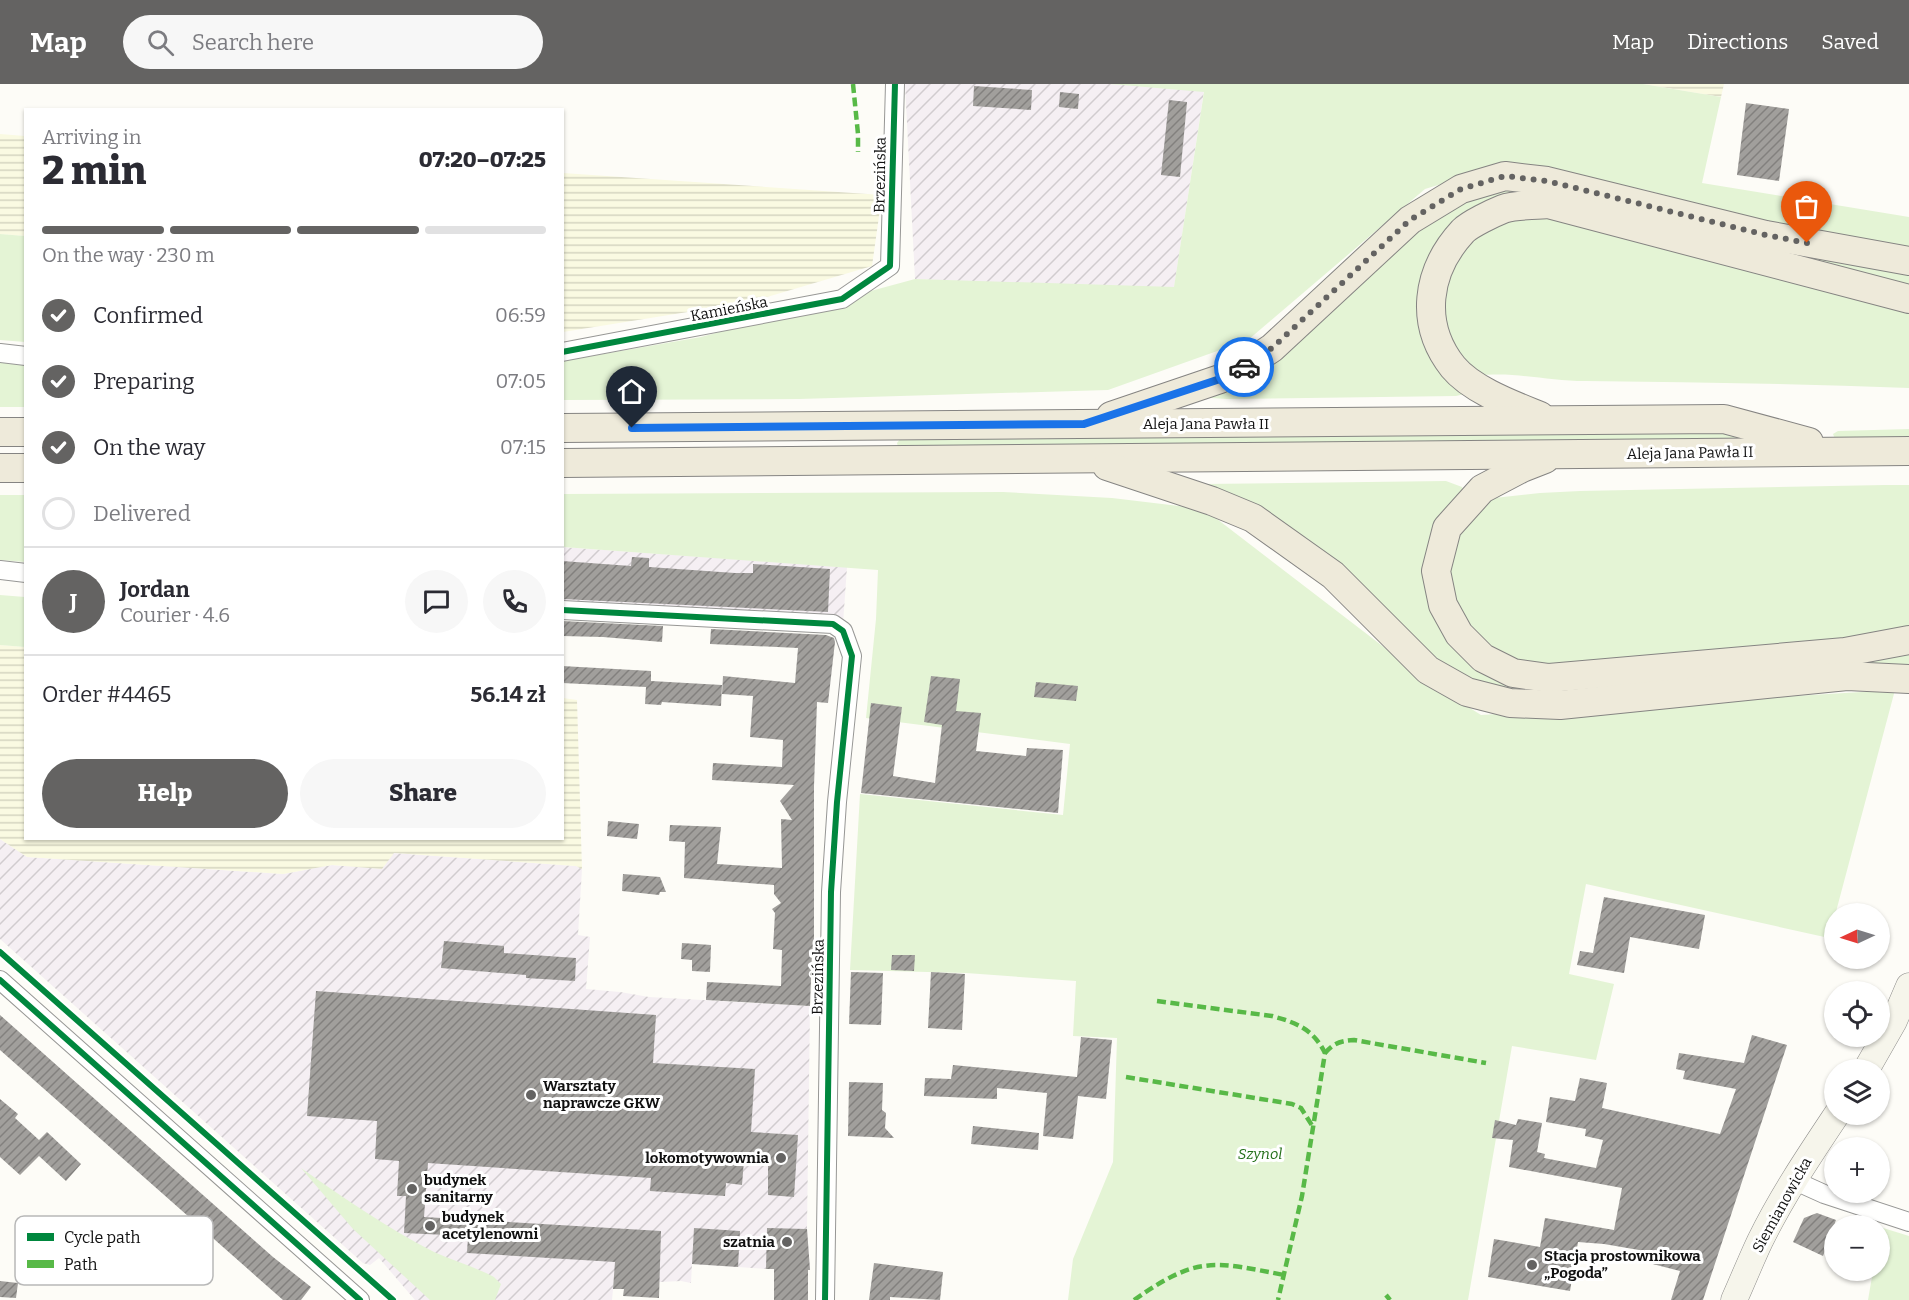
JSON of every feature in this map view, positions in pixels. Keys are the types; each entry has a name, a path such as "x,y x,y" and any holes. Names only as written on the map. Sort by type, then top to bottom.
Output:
{"main road":[{"path":"1084,424 1220,379 1245,366 1272,348 1410,220 1461,189 1505,176 1547,181 1766,235 1909,261"},
{"path":"1556,422 1508,404 1482,390 1454,369 1435,339 1430,297 1442,259 1465,230 1504,209 1548,204 1909,299"},
{"name":"Aleja Jana Pawła II","path":"564,428 1724,419 1846,452"},
{"path":"0,432 24,432"},
{"name":"Aleja Jana Pawła II","path":"564,463 1909,451"},
{"path":"1559,454 1522,468 1482,489 1447,528 1436,571 1443,605 1459,634 1482,658 1513,673 1549,678 1845,652 1909,640"},
{"path":"1085,459 1212,501 1253,518 1333,574 1428,670 1467,692 1510,703 1560,705 1847,676 1909,679"},
{"path":"0,468 24,468"},
{"path":"1872,1059 1894,1021 1909,986"},
{"name":"Siemianowicka","path":"1734,1300 1759,1242 1793,1180 1830,1125"}],"street":[{"name":"Brzezińska","path":"890,266 895,84"},
{"name":"Kamieńska","path":"564,352 842,299 890,266"},
{"path":"0,354 24,356"},
{"path":"0,570 24,573"},
{"name":"Brzezińska","path":"564,610 833,624 843,631 852,656 837,802 831,892 825,1300"},
{"path":"0,980 360,1300"},
{"path":"1793,1180 1824,1194 1896,1220 1909,1222"}],"shaded area":[{"path":"905,84 1110,84 1204,91 1174,288 915,279"},
{"path":"564,547 847,567 843,624 564,606"},
{"path":"0,839 27,857 283,874 332,865 382,869 393,853 576,866 582,869 578,935 590,937 586,989 649,997 810,1006 807,1229 810,1270 692,1264 691,1283 614,1279 612,1300 415,1300 379,1258 370,1265 363,1263 0,939"}],"green space":[{"path":"1110,84 1643,84 1721,97 1702,183 1909,217 1909,252 1746,217 1646,190 1511,163 1425,189 1248,340 1108,390 799,399 564,400 564,361 701,337 915,279 1174,287 1204,92"},
{"path":"1643,84 1724,84 1721,97"},
{"path":"0,134 24,136 24,236 0,234"},
{"path":"564,173 882,195 872,266 750,302 564,332"},
{"path":"1520,187 1909,273 1909,286 1513,199 1427,281 1469,393 1456,396 1227,399 1211,398 1206,395 1289,349 1325,319 1408,240 1450,206"},
{"path":"1558,217 1909,305 1909,388 1571,381 1517,375 1476,376 1456,360 1437,296 1450,267 1465,245 1487,228 1514,221"},
{"path":"0,234 24,236 24,342 0,340"},
{"path":"0,361 24,363 24,407 0,407"},
{"path":"1909,429 1909,440 1835,439 1833,434 1838,431"},
{"path":"1748,431 1751,440 898,447 897,443 900,439"},
{"path":"1446,481 1463,489 1447,506 1427,558 1485,674 1909,653 1909,668 1530,694 1484,685 1447,666 1434,656 1308,539 1265,512 1203,484"},
{"path":"1909,485 1909,631 1894,635 1530,666 1478,640 1450,595 1450,547 1485,499 1580,491"},
{"name":"Szynol","path":"1003,492 1112,498 1204,509 1432,684 1481,715 1895,690 1838,903 1824,903 1824,937 1586,884 1569,974 1614,984 1596,1060 1512,1046 1468,1300 1068,1300 1073,1259 1113,1162 1117,1038 1073,1036 1076,981 966,973 850,970 860,794 1063,815 1070,744 866,718 876,619 878,570 564,547 564,494"},
{"path":"0,495 24,495 24,562 0,560"},
{"path":"0,595 24,597 24,647 0,645"},
{"path":"0,645 24,647 24,840 564,840 564,698 577,700 582,869 576,866 394,853 382,869 332,865 283,874 27,857 0,839"},
{"path":"301,1168 399,1233 434,1252 494,1277 501,1284 495,1300 430,1300 353,1229"},
{"path":"1890,1230 1909,1236 1909,1300 1868,1300 1871,1281 1890,1281"}],"building":[{"path":"974,86 1032,90 1031,110 973,106"},
{"path":"1060,92 1079,94 1078,109 1059,107"},
{"path":"1169,100 1187,102 1180,177 1161,175"},
{"path":"1746,103 1789,109 1779,181 1737,175"},
{"path":"632,557 649,558 649,567 735,573 753,573 753,564 830,569 828,612 564,599 564,561 631,566"},
{"path":"564,621 663,626 662,642 564,636"},
{"path":"711,629 826,635 834,638 828,703 817,702 814,786 814,952 812,952 810,1006 706,1000 707,982 781,986 782,950 773,949 775,913 772,909 781,903 774,894 774,885 684,878 685,842 669,841 670,825 721,827 717,864 782,868 781,819 792,820 780,801 794,785 712,780 713,763 782,767 783,740 750,737 753,696 722,694 723,676 795,683 798,648 710,644"},
{"path":"564,666 651,671 651,681 722,685 721,706 662,702 661,705 645,704 646,687 564,683"},
{"path":"931,676 960,679 956,711 981,713 976,751 1026,756 1027,748 1063,750 1058,813 861,793 871,703 902,707 893,776 935,783 942,725 924,722"},
{"path":"1036,682 1078,686 1076,701 1034,697"},
{"path":"608,821 639,824 637,839 607,836"},
{"path":"623,874 660,877 666,892 660,892 659,895 622,891"},
{"path":"1604,897 1705,915 1699,949 1630,937 1624,973 1577,965 1580,951 1593,953"},
{"path":"444,941 504,946 504,953 576,958 575,981 441,968"},
{"path":"682,943 711,945 710,972 692,971 692,960 681,959"},
{"path":"892,955 915,955 914,971 891,970"},
{"path":"851,972 883,973 881,1025 849,1024"},
{"path":"931,972 965,974 962,1030 928,1028"},
{"name":"Warsztaty naprawcze GKW","path":"316,991 656,1015 653,1063 755,1069 751,1132 798,1135 794,1197 768,1195 768,1161 744,1160 742,1185 726,1183 725,1196 650,1191 651,1178 428,1163 424,1217 661,1231 659,1298 623,1296 624,1289 613,1289 615,1262 467,1253 468,1236 404,1233 406,1196 397,1196 399,1161 375,1159 377,1121 307,1116"},
{"path":"0,1015 273,1257 311,1287 301,1300 283,1300 213,1238 213,1216 188,1216 0,1050"},
{"path":"1752,1035 1787,1045 1703,1300 1671,1300 1680,1271 1637,1260 1639,1250 1604,1244 1578,1242 1570,1291 1488,1277 1494,1239 1540,1247 1545,1218 1614,1230 1622,1188 1509,1167 1513,1140 1492,1138 1495,1120 1516,1125 1518,1119 1542,1123 1537,1152 1545,1154 1544,1158 1596,1168 1603,1140 1585,1136 1586,1129 1546,1122 1550,1097 1575,1101 1580,1078 1607,1083 1602,1108 1720,1134 1736,1089 1683,1079 1685,1071 1676,1069 1679,1053 1744,1063"},
{"path":"1081,1037 1112,1040 1106,1099 1078,1096 1073,1139 1043,1136 1047,1093 997,1088 997,1099 924,1096 925,1078 951,1079 953,1065 1077,1077"},
{"path":"849,1082 883,1083 882,1110 886,1113 885,1128 894,1138 848,1136"},
{"path":"0,1099 18,1114 15,1118 39,1140 47,1132 81,1164 66,1181 39,1156 20,1175 0,1157"},
{"path":"973,1126 1039,1133 1038,1150 971,1144"},
{"path":"1817,1213 1824,1216 1823,1256 1793,1242 1804,1218"},
{"path":"694,1228 740,1231 738,1267 692,1264"},
{"name":"szatnia","path":"767,1228 807,1229 810,1270 808,1270 808,1300 774,1300 774,1269 766,1269"},
{"path":"874,1263 943,1272 940,1300 890,1297 890,1300 869,1300"},
{"path":"0,1281 18,1285 16,1298 0,1297"}],"marked path":[{"path":"853,84 858,152"},
{"path":"1157,1001 1272,1016 1303,1028 1315,1038 1325,1053 1302,1196 1278,1300"},
{"path":"1325,1053 1338,1043 1354,1040 1486,1063"},
{"path":"1126,1077 1292,1104 1301,1108 1313,1127"},
{"path":"1134,1300 1174,1276 1190,1269 1206,1266 1222,1265 1284,1275"},
{"path":"1386,1295 1390,1300"}],"cycle path":[{"path":"564,352 842,299 890,266 895,84"},
{"path":"564,610 833,624 843,631 852,656 837,802 831,892 825,1300"},
{"path":"0,952 393,1300"},
{"path":"0,980 360,1300"}],"way so far":[{"path":"1244,367 1272,348 1410,220 1461,189 1505,176 1547,181 1807,243"}],"place":[{"name":"Warsztaty naprawcze GKW","path":"531,1095"},
{"name":"lokomotywownia","path":"781,1158"},
{"name":"budynek sanitarny","path":"412,1189"},
{"name":"budynek acetylenowni","path":"430,1226"},
{"name":"szatnia","path":"787,1242"},
{"name":"Stacja prostownikowa „Pogoda”","path":"1532,1265"}],"route":[{"path":"632,428 1084,424 1220,379 1244,367"}]}
